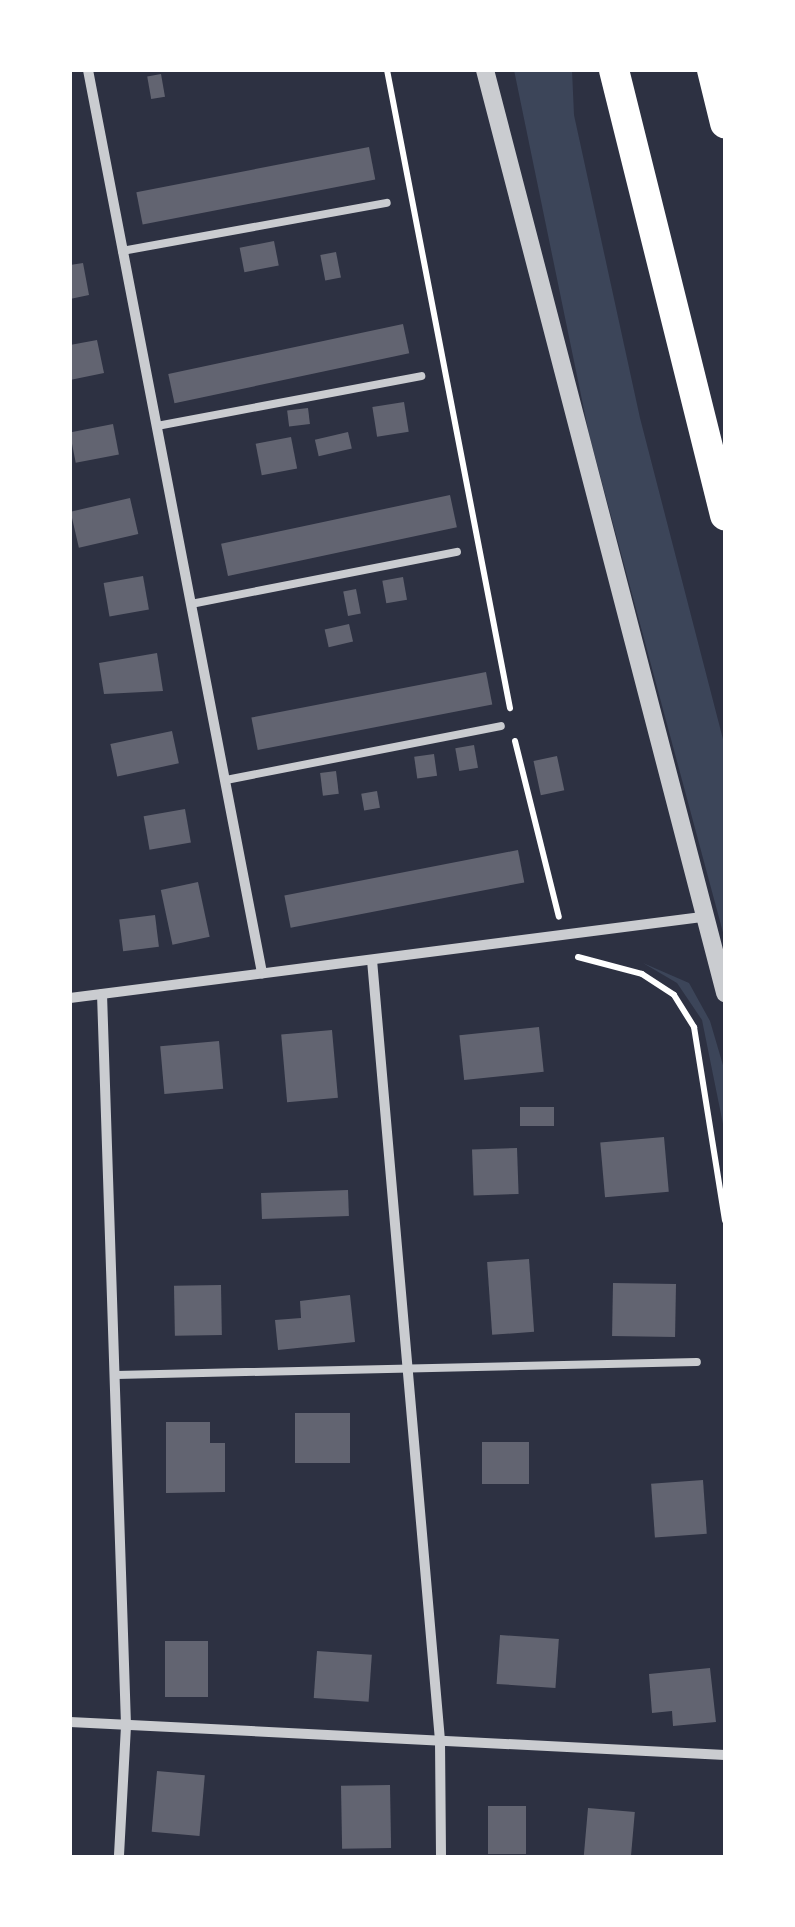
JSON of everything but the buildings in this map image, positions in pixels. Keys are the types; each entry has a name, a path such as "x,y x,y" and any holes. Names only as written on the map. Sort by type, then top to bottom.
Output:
{"highway":[{"path":"614,70 725,515"},
{"path":"712,70 725,123"}],"street":[{"path":"484,70 725,993"},
{"path":"89,71 262,973"},
{"path":"70,998 702,916"},
{"path":"372,960 440,1741 441,1857"},
{"path":"102,994 126,1726 119,1857"},
{"path":"70,1722 725,1756"}],"lane":[{"path":"89,71 102,70"},
{"path":"122,250 387,203"},
{"path":"157,426 421,376"},
{"path":"191,604 456,552"},
{"path":"226,780 501,726"},
{"path":"116,1375 697,1362"}],"path":[{"path":"387,70 520,778 563,937 571,954 642,974 674,995 694,1027 725,1220"}],"shaded area":[{"path":"514,70 572,70 574,115 640,418 725,747 725,940 589,434"},
{"path":"643,963 689,983 710,1021 725,1072 725,1134 702,1020 677,983"}]}
